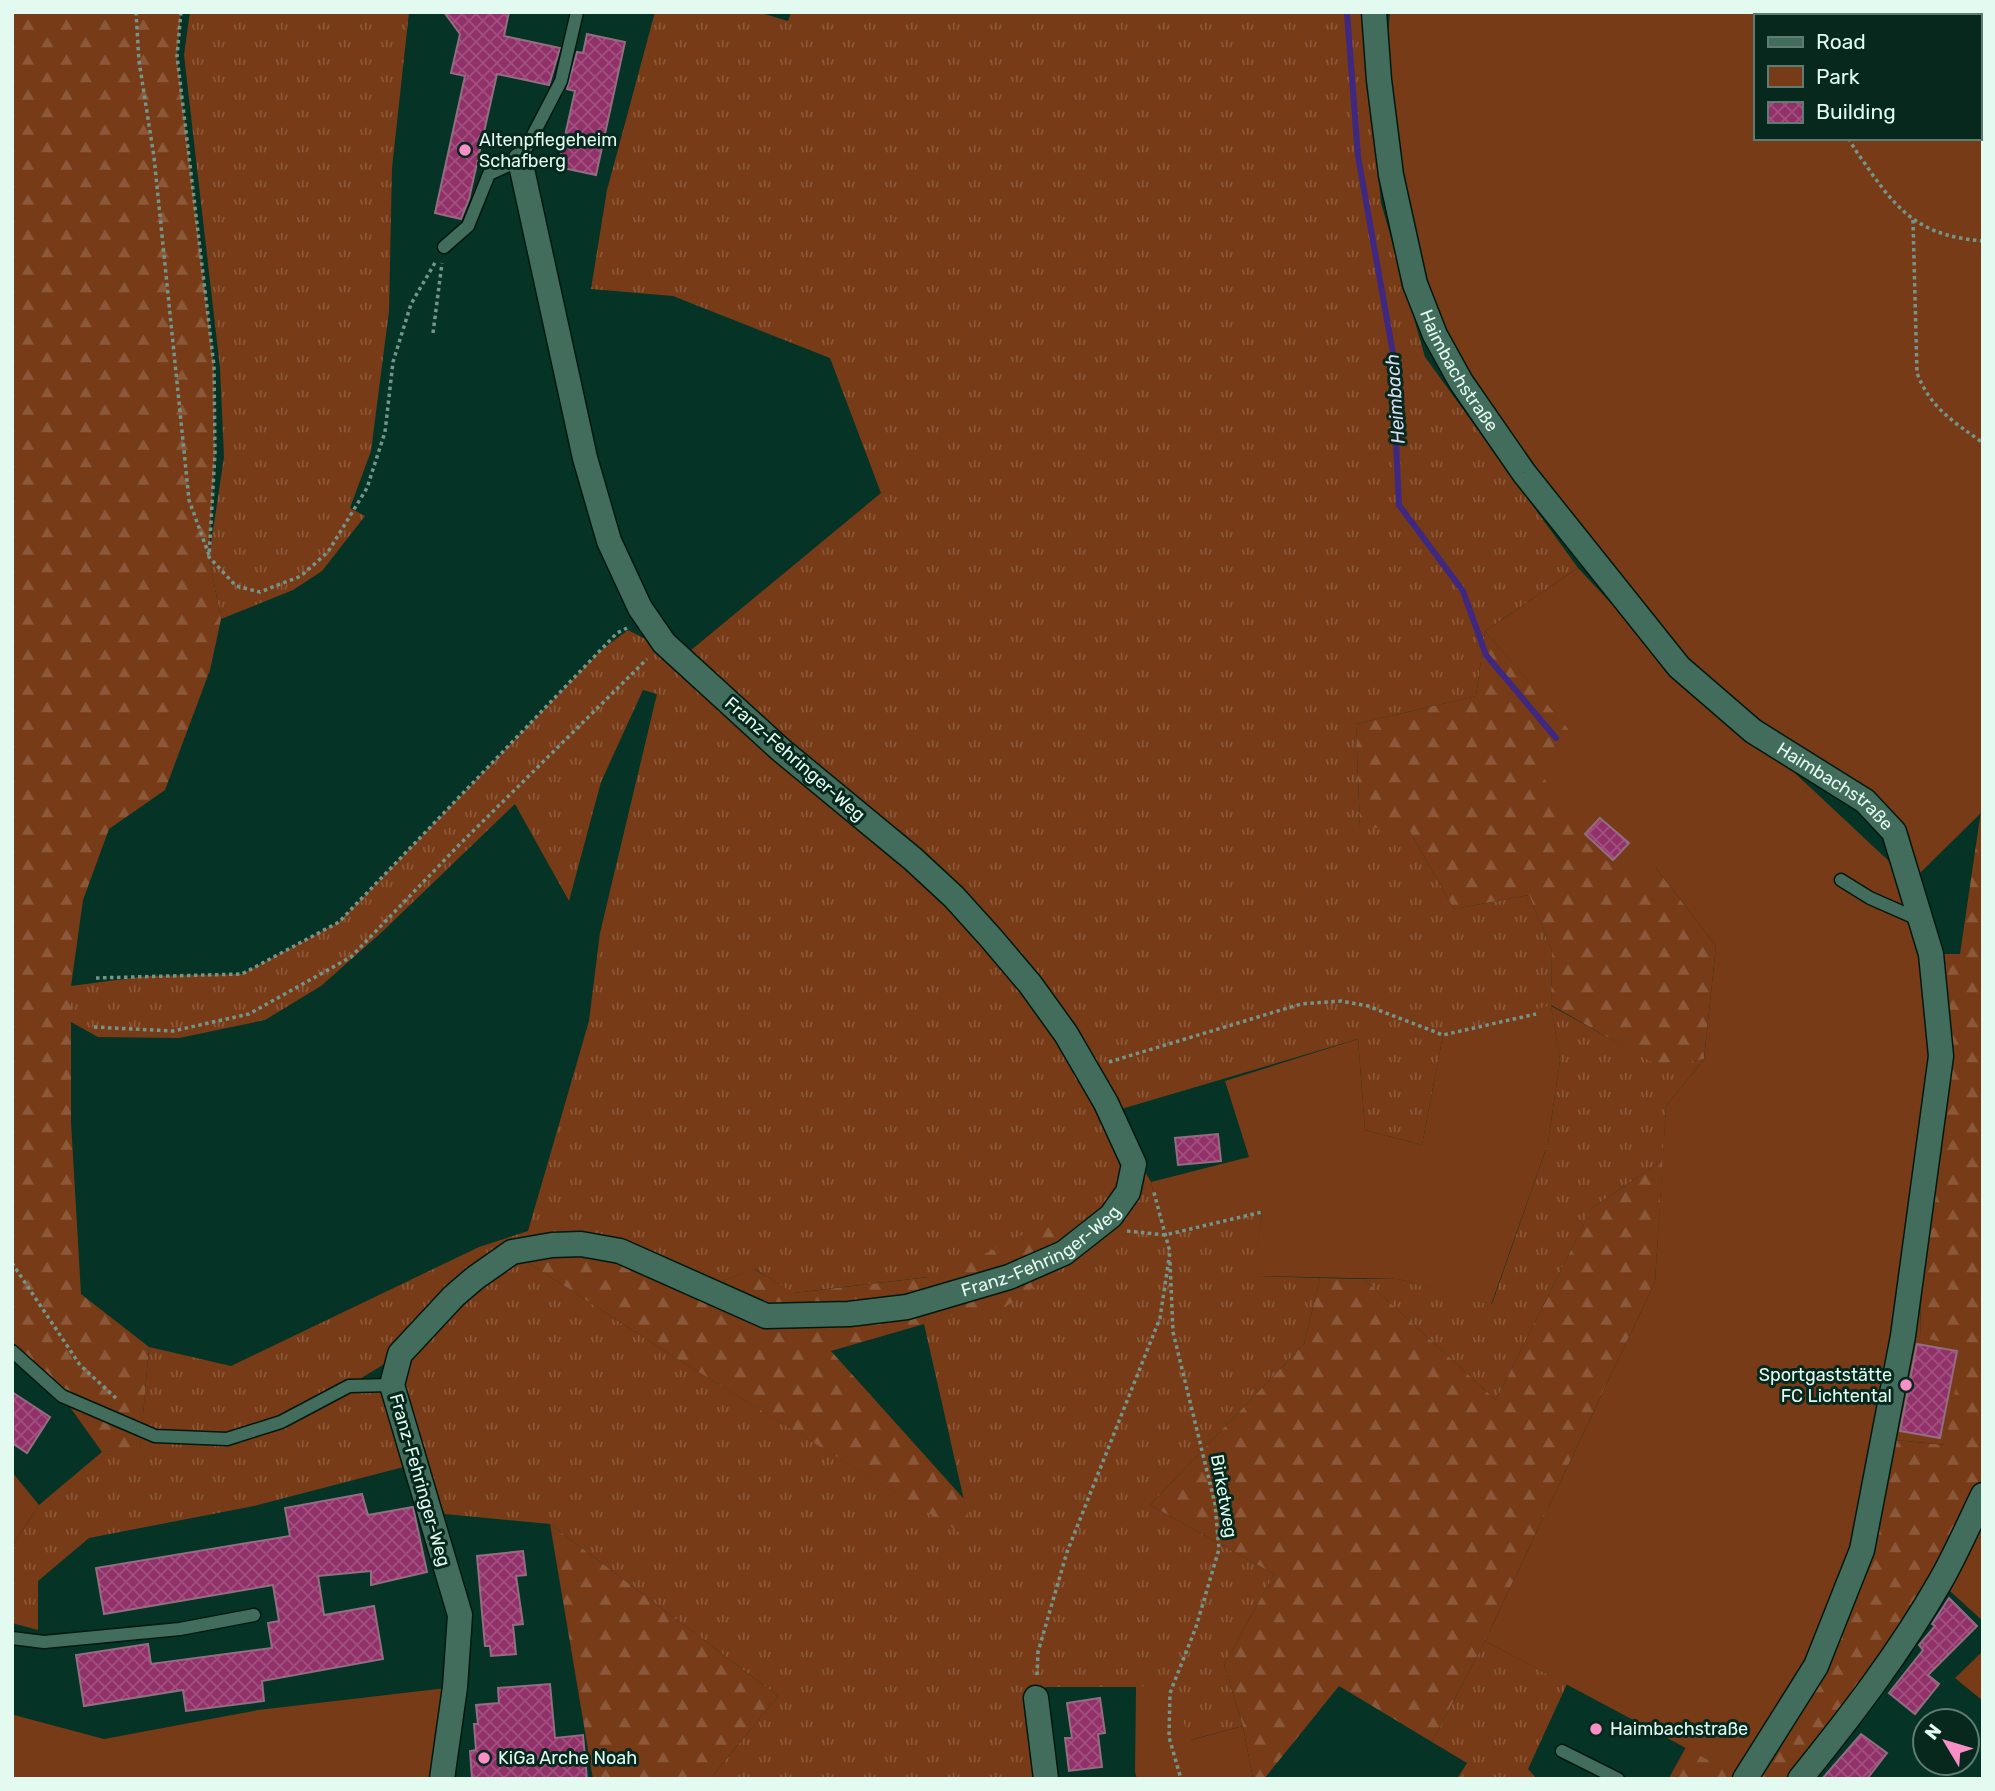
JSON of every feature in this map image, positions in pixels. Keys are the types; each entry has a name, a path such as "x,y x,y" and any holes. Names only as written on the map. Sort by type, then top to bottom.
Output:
{"street":[{"name":"Haimbachstraße","path":"1374,12 1391,175 1415,284 1435,335 1461,382 1524,473 1679,667 1752,732 1865,801 1894,832 1931,954 1941,1056 1903,1336 1862,1550 1816,1665 1745,1779"},
{"name":"Franz-Fehringer-Weg","path":"442,1779 455,1688 460,1615 393,1385 400,1354 454,1296 512,1252 552,1245 580,1244 620,1251 766,1316 849,1314 907,1307 1009,1277 1064,1253 1111,1216 1128,1192 1134,1164 1106,1103 1066,1034 1030,984 954,897 913,859 781,750 664,643 640,607 606,529 585,458 520,160"},
{"path":"1800,1779 1860,1705 1907,1634 1940,1582 1983,1495"},
{"path":"1036,1698 1046,1779"}],"lane":[{"path":"444,247 468,226 489,174 520,160 561,80 577,12"},
{"path":"1841,880 1870,898 1921,920"},
{"path":"12,1351 62,1396 155,1436 227,1439 281,1422 349,1385 393,1385"},
{"path":"12,1638 44,1642 180,1629 254,1615"},
{"path":"1562,1751 1618,1779"}],"path":[{"path":"136,12 139,61 154,157 190,500 209,557 236,586 260,592 301,576 328,552 367,488 385,432 393,362 411,304 444,247"},
{"path":"181,12 177,56 214,366 215,453 209,557"},
{"path":"1850,140 1888,197 1913,220 1954,238 1983,241"},
{"path":"1913,220 1917,373 1925,393 1939,411 1983,443"},
{"path":"433,333 444,247"},
{"path":"94,1027 173,1031 249,1014 351,957 459,845 664,643 635,624 617,633 339,922 242,974 96,978"},
{"path":"1087,1069 1301,1004 1341,1001 1368,1006 1443,1035 1536,1014"},
{"path":"1036,1698 1038,1652 1067,1552 1160,1318 1170,1252 1151,1182 1134,1164"},
{"path":"1096,1227 1165,1235 1262,1212"},
{"name":"Birketweg","path":"1170,1252 1173,1332 1215,1504 1219,1549 1196,1627 1170,1693 1169,1737 1181,1779"},
{"path":"12,1264 80,1365 118,1400"}],"green space":[{"path":"12,12 181,12 177,56 214,366 215,453 209,557 221,619 210,670 165,790 109,829 83,900 71,986 71,1122 81,1294 149,1347 140,1450 102,1452 62,1396 12,1351"},
{"path":"190,12 409,12 392,168 389,311 371,451 350,508 365,516 322,571 293,590 221,619 209,557 224,457 220,368 184,55"},
{"path":"655,12 758,12 788,21 791,12 1363,12 1381,203 1425,357 1578,568 1485,631 1476,696 1356,724 1360,828 1408,828 1454,909 1529,895 1552,951 1551,1006 1443,1035 1422,1145 1365,1130 1358,1039 1111,1112 1151,1182 1165,1235 1262,1212 1254,1276 1320,1278 1304,1344 1150,1505 1274,1574 1224,1665 1243,1726 1190,1740 1168,1687 1046,1687 1036,1698 1032,1779 710,1779 778,1696 550,1524 445,1514 415,1464 254,1506 89,1538 38,1581 38,1630 12,1623 12,1546 39,1505 102,1452 140,1449 149,1347 231,1366 479,1247 528,1231 589,1021 600,933 657,694 643,690 601,782 569,901 515,804 382,932 321,986 265,1020 179,1038 98,1037 71,1022 71,986 147,976 242,974 339,922 600,651 628,630 649,641 870,830 997,954 1062,1038 1109,1109 1091,1056 987,918 920,853 721,688 690,651 881,493 830,358 673,296 591,289 607,190","holes":["555,1234 609,1239 717,1283 755,1269 793,1293 928,1277 924,1324 973,1540 666,1352 512,1252","509,1254 454,1296 418,1335 475,1268","400,1355 392,1385 350,1385"]},
{"path":"1390,12 1983,12 1983,811 1920,873 1897,819 1741,719 1529,478 1445,345 1411,261 1382,108"},
{"path":"1578,568 1686,683 1782,761 1908,879 1941,1056 1922,1245 1920,1337 1963,1347 1945,1445 1896,1440 1862,1548 1816,1666 1744,1779 1485,1641 1655,1282 1666,1106 1704,1059 1716,946 1656,868 1625,877 1575,833 1538,767 1574,736 1485,631"},
{"path":"1485,631 1575,736 1656,868 1716,946 1704,1059 1660,1067 1551,1005 1552,951 1529,895 1454,909 1408,828 1360,828 1356,724 1476,696"},
{"path":"1982,804 1983,1541 1961,1524 1934,1578 1794,1779 1745,1779 1862,1548 1896,1440 1945,1445 1920,1338 1931,954 1960,954"},
{"path":"1551,1005 1560,1060 1548,1143 1491,1305 1398,1279 1253,1276 1262,1212 1165,1235 1151,1182 1249,1157 1225,1081 1358,1039 1365,1130 1422,1145 1443,1035"},
{"path":"1551,1006 1660,1066 1704,1059 1666,1106 1663,1160 1592,1208 1496,1400 1364,1279 1398,1279 1492,1304 1548,1143 1560,1060"},
{"path":"1663,1160 1655,1282 1485,1641 1432,1742 1339,1686 1264,1779 1253,1779 1243,1726 1224,1665 1274,1574 1150,1505 1304,1344 1320,1278 1364,1279 1496,1400 1592,1208"},
{"path":"1053,1219 1077,1228 1075,1260 1002,1309 948,1316 965,1264"},
{"path":"555,1234 717,1283 754,1269 794,1293 929,1277 924,1324 831,1351 964,1499 974,1541 666,1352 512,1252"},
{"path":"12,1472 39,1505 12,1546"},
{"path":"550,1524 778,1696 710,1779 593,1779"},
{"path":"1961,1524 1983,1541 1983,1621 1940,1582"},
{"path":"1485,1641 1567,1684 1528,1769 1537,1779 1457,1779 1467,1763 1432,1742"},
{"path":"1983,1651 1983,1701 1955,1678"},
{"path":"1136,1686 1168,1687 1191,1740 1243,1726 1253,1779 1137,1779"},
{"path":"455,1687 442,1779 13,1779 14,1715 104,1739 258,1710"},
{"path":"1686,1747 1744,1779 1669,1778"}],"building":[{"name":"Altenpflegeheim Schafberg","path":"444,12 509,12 504,36 560,48 549,85 497,74 469,199 461,219 435,213 465,76 451,73 460,34"},
{"path":"587,34 625,42 596,175 558,167 575,91 567,89 577,52 583,53"},
{"path":"1600,818 1629,843 1613,860 1585,834"},
{"path":"1218,1134 1221,1161 1178,1165 1175,1138"},
{"path":"1917,1344 1957,1351 1940,1438 1900,1431"},
{"path":"12,1392 50,1417 27,1453 12,1443"},
{"path":"362,1494 368,1515 413,1507 427,1572 371,1585 371,1571 318,1576 324,1615 374,1606 383,1659 262,1681 264,1701 186,1711 183,1690 84,1706 76,1655 148,1644 151,1664 272,1648 268,1623 279,1621 273,1585 104,1614 96,1568 290,1536 285,1508"},
{"path":"523,1551 526,1575 516,1576 523,1624 513,1625 516,1654 491,1656 490,1646 485,1646 477,1556"},
{"path":"1949,1598 1977,1626 1928,1675 1939,1684 1921,1707 1911,1707 1911,1711 1889,1693 1923,1650 1919,1645 1935,1626 1932,1624"},
{"path":"550,1684 555,1738 583,1735 587,1779 472,1779 470,1751 476,1750 476,1705 499,1703 498,1688"},
{"path":"1100,1698 1105,1733 1098,1734 1102,1767 1069,1771 1065,1738 1072,1738 1067,1703"},
{"path":"1861,1734 1887,1753 1867,1779 1822,1779"}],"waterway":[{"name":"Heimbach","path":"1347,12 1358,156 1397,376 1399,505 1463,591 1486,655 1556,738"}],"place":[{"name":"Altenpflegeheim Schafberg","path":"465,150"},
{"name":"Sportgaststätte FC Lichtental","path":"1906,1385"},
{"name":"Haimbachstraße","path":"1596,1729"},
{"name":"KiGa Arche Noah","path":"484,1758"}]}
